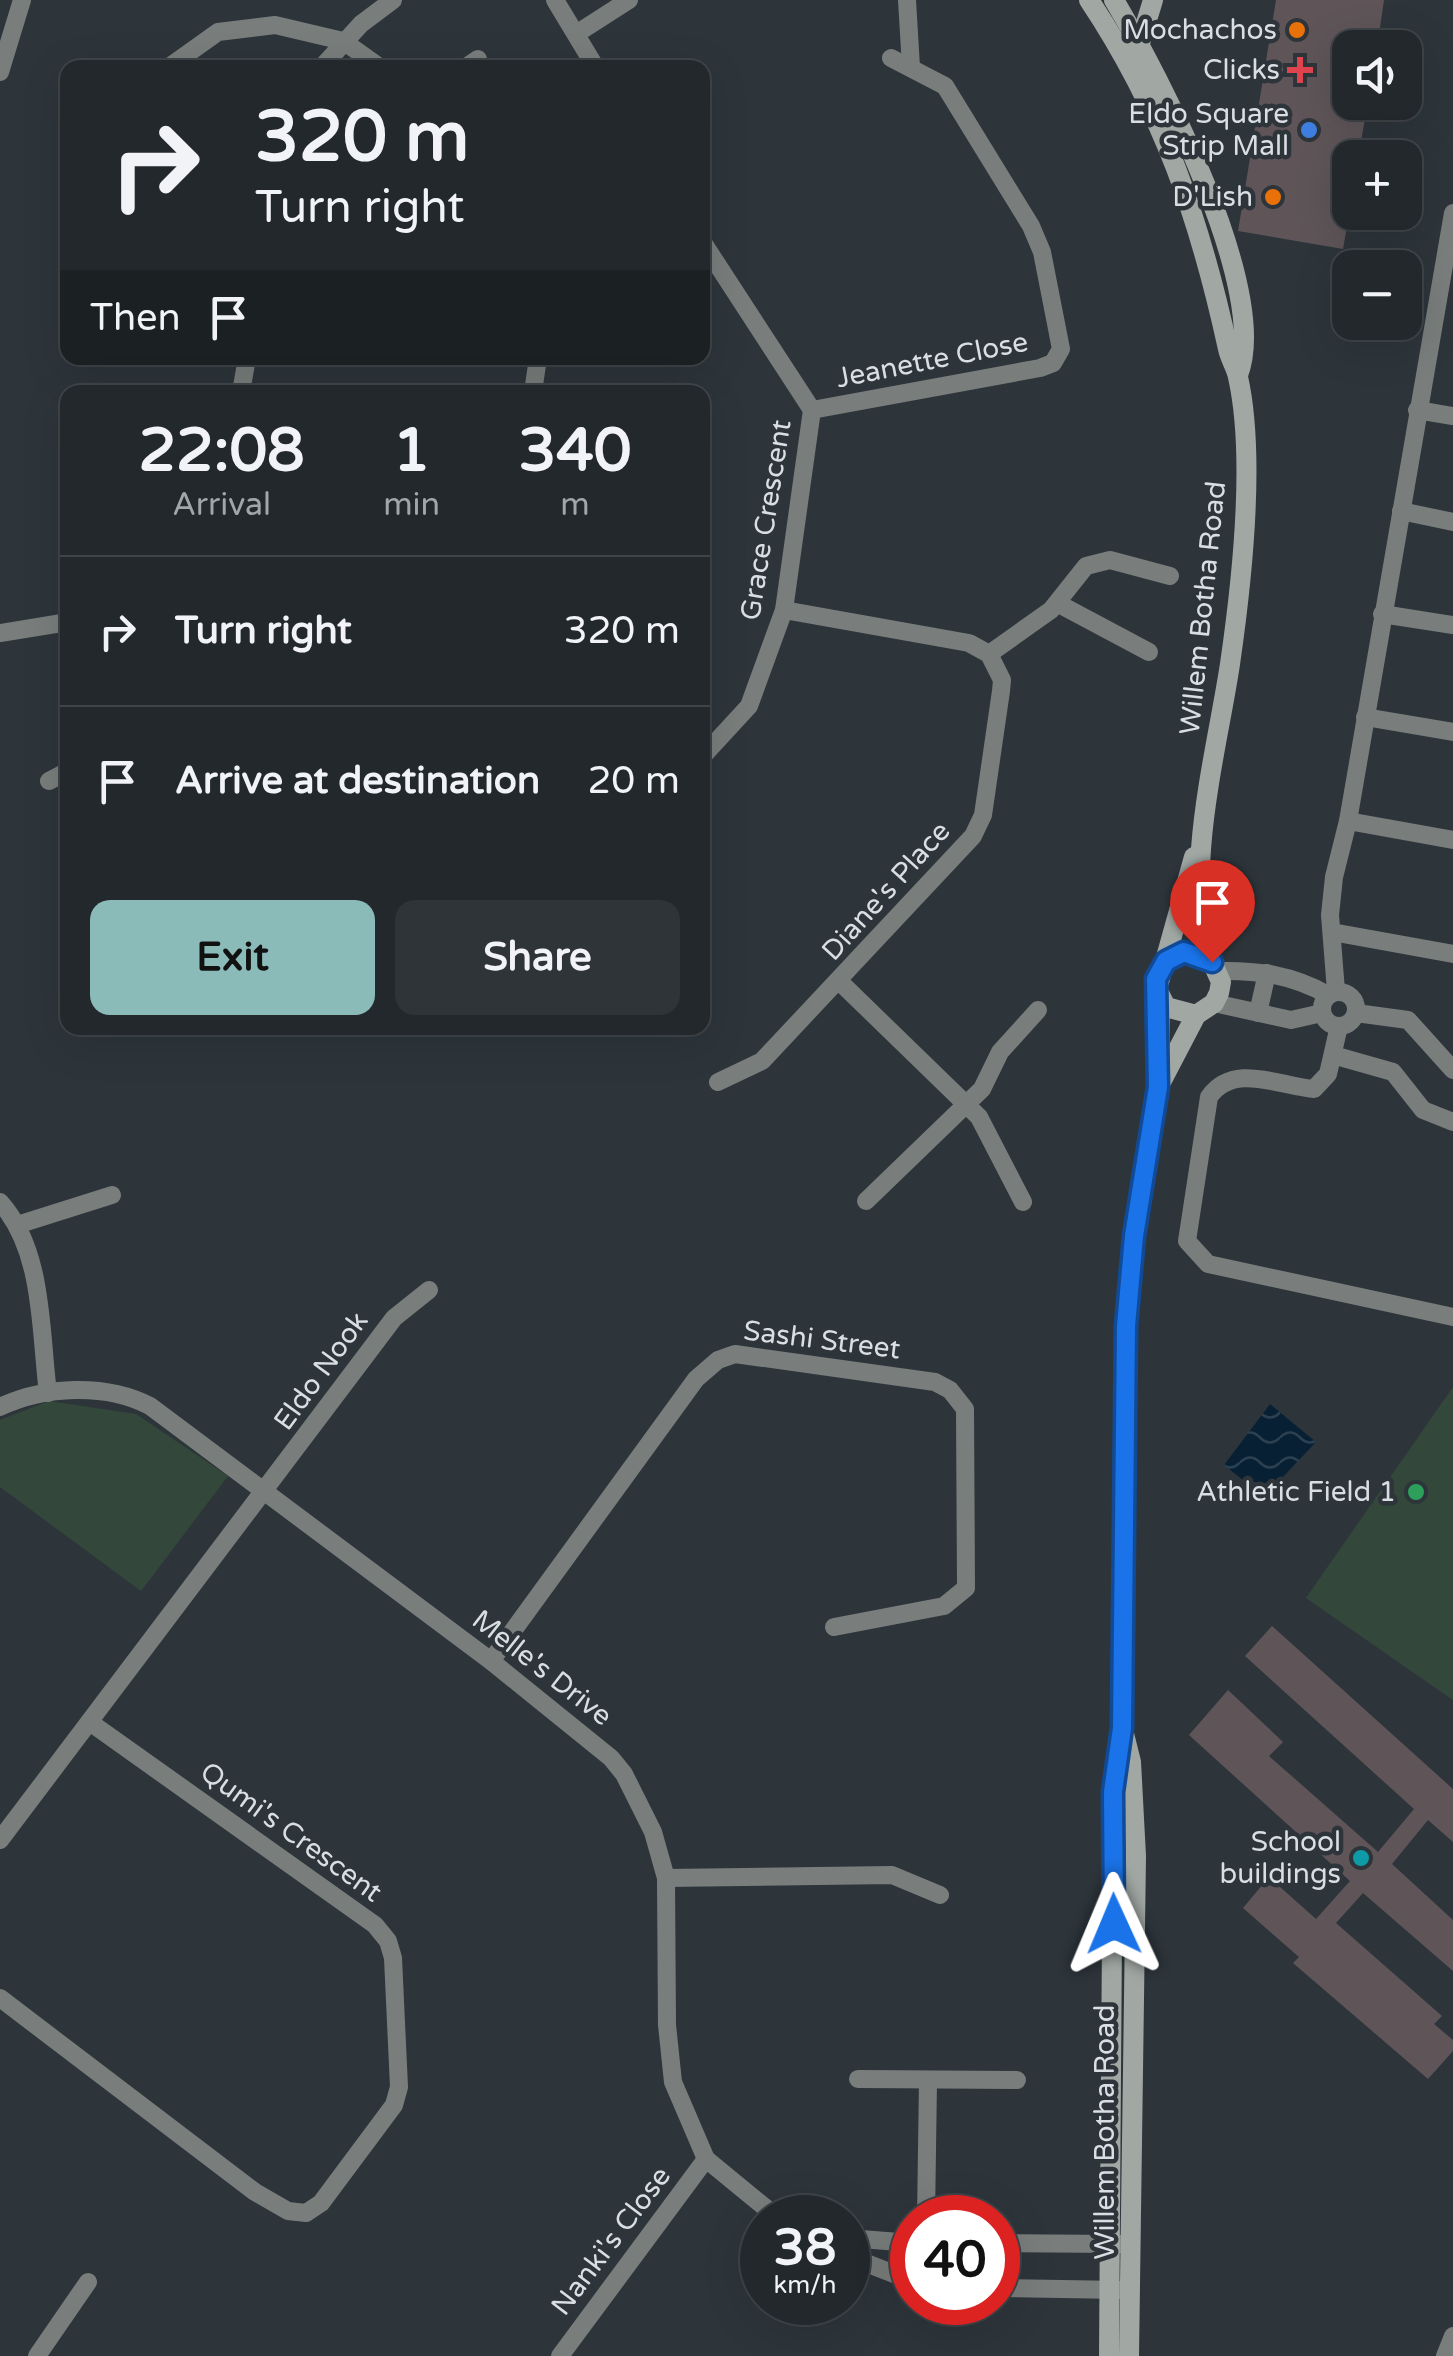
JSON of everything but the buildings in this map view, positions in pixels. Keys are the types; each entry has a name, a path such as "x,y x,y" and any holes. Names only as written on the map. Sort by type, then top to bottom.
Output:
{"street":[{"path":"0,72 22,0"},
{"path":"328,60 343,41 393,0"},
{"path":"555,0 591,60"},
{"path":"576,34 629,0"},
{"path":"907,0 911,67"},
{"path":"1140,46 1153,0"},
{"name":"Willem Botha Road","path":"1111,5 1140,46 1186,139 1224,238 1244,351 1238,375"},
{"name":"Willem Botha Road","path":"1111,5 1148,104 1190,197 1238,375 1244,460 1243,540 1230,660 1201,845 1166,961"},
{"path":"178,60 218,32 275,25 343,41 370,60"},
{"name":"Jeanette Close","path":"812,410 1040,368 1053,363 1061,350 1042,252 1031,226 945,86 891,58"},
{"path":"1322,1014 1332,993 1334,877 1348,821 1418,410 1445,307 1453,213"},
{"name":"Grace Crescent","path":"710,253 812,410 784,610 749,706 710,748"},
{"path":"1418,410 1453,416"},
{"path":"1401,510 1453,522"},
{"path":"784,610 969,643 989,654 1058,603 1078,573 1098,562 1110,560 1170,576"},
{"path":"1058,603 1149,652"},
{"path":"1382,614 1453,625"},
{"path":"0,633 60,623"},
{"name":"Diane's Place","path":"718,1082 762,1060 840,982 980,827 1002,680 989,654"},
{"path":"1365,718 1453,732"},
{"path":"49,781 60,775"},
{"path":"1348,821 1453,840"},
{"name":"Willem Botha Road","path":"1201,845 1201,922 1215,967"},
{"path":"1332,932 1453,954"},
{"path":"1322,1014 1291,1020 1205,1009 1175,1013 1160,999 1156,979 1166,961 1194,952 1215,967 1304,981 1354,1000 1356,1013"},
{"path":"1205,1009 1221,982 1215,967"},
{"path":"1258,1013 1267,973"},
{"path":"840,982 973,1111 1023,1202"},
{"name":"Willem Botha Road","path":"1108,2356 1113,1792 1122,1728 1126,1326 1134,1236 1158,1087 1160,999"},
{"name":"Willem Botha Road","path":"1158,1087 1205,1009"},
{"path":"866,1201 973,1111 1000,1052 1038,1010"},
{"path":"1453,1070 1408,1020 1356,1013 1339,1026 1328,1074 1314,1088 1235,1077 1220,1083 1209,1096 1186,1230 1191,1250 1208,1264 1453,1317"},
{"path":"1322,1014 1325,1020 1339,1026"},
{"path":"1333,1055 1393,1072 1423,1110 1453,1122"},
{"path":"17,1225 112,1195"},
{"path":"0,1202 17,1225 34,1280 48,1393"},
{"name":"Eldo Nook","path":"266,1492 394,1318 429,1290"},
{"name":"Sashi Street","path":"490,1661 696,1379 718,1360 735,1354 935,1382 950,1390 965,1409 966,1588 944,1606 834,1626"},
{"name":"Melle's Drive","path":"0,1407 48,1393 90,1390 140,1401 490,1661 611,1758 634,1792 653,1832 666,1878 667,2025 673,2082 706,2159 750,2195"},
{"path":"0,1840 266,1492"},
{"name":"Qumi's Crescent","path":"0,1998 255,2192 288,2211 306,2214 321,2202 394,2106 398,2069 388,1942 374,1926 91,1723"},
{"name":"Willem Botha Road","path":"1122,1728 1131,1762 1136,1856 1129,2356"},
{"path":"666,1878 892,1876 940,1895"},
{"path":"858,2079 1018,2080"},
{"path":"926,2195 928,2082"},
{"name":"Nanki's Close","path":"560,2356 706,2159"},
{"path":"1020,2243 1133,2244"},
{"path":"36,2356 88,2282"},
{"path":"1020,2288 1132,2290"},
{"path":"1445,2356 1453,2336"}],"green space":[{"name":"Athletic Field 1","path":"1453,1387 1453,1700 1306,1598"},
{"path":"49,1401 136,1414 228,1476 141,1591 0,1487 0,1420"}],"water":[{"path":"1270,1404 1316,1442 1264,1497 1224,1465"}],"place":[{"name":"Mochachos","path":"1297,30"},
{"name":"Clicks","path":"1300,70"},
{"name":"Eldo Square Strip Mall","path":"1309,130"},
{"name":"D'Lish","path":"1273,197"},
{"name":"Athletic Field 1","path":"1416,1492"},
{"name":"School buildings","path":"1361,1858"}],"route":[{"path":"1114,1924 1113,1792 1122,1728 1122,1406 1134,1236 1158,1087 1160,999 1156,979 1174,955 1194,952 1212,962"}]}
